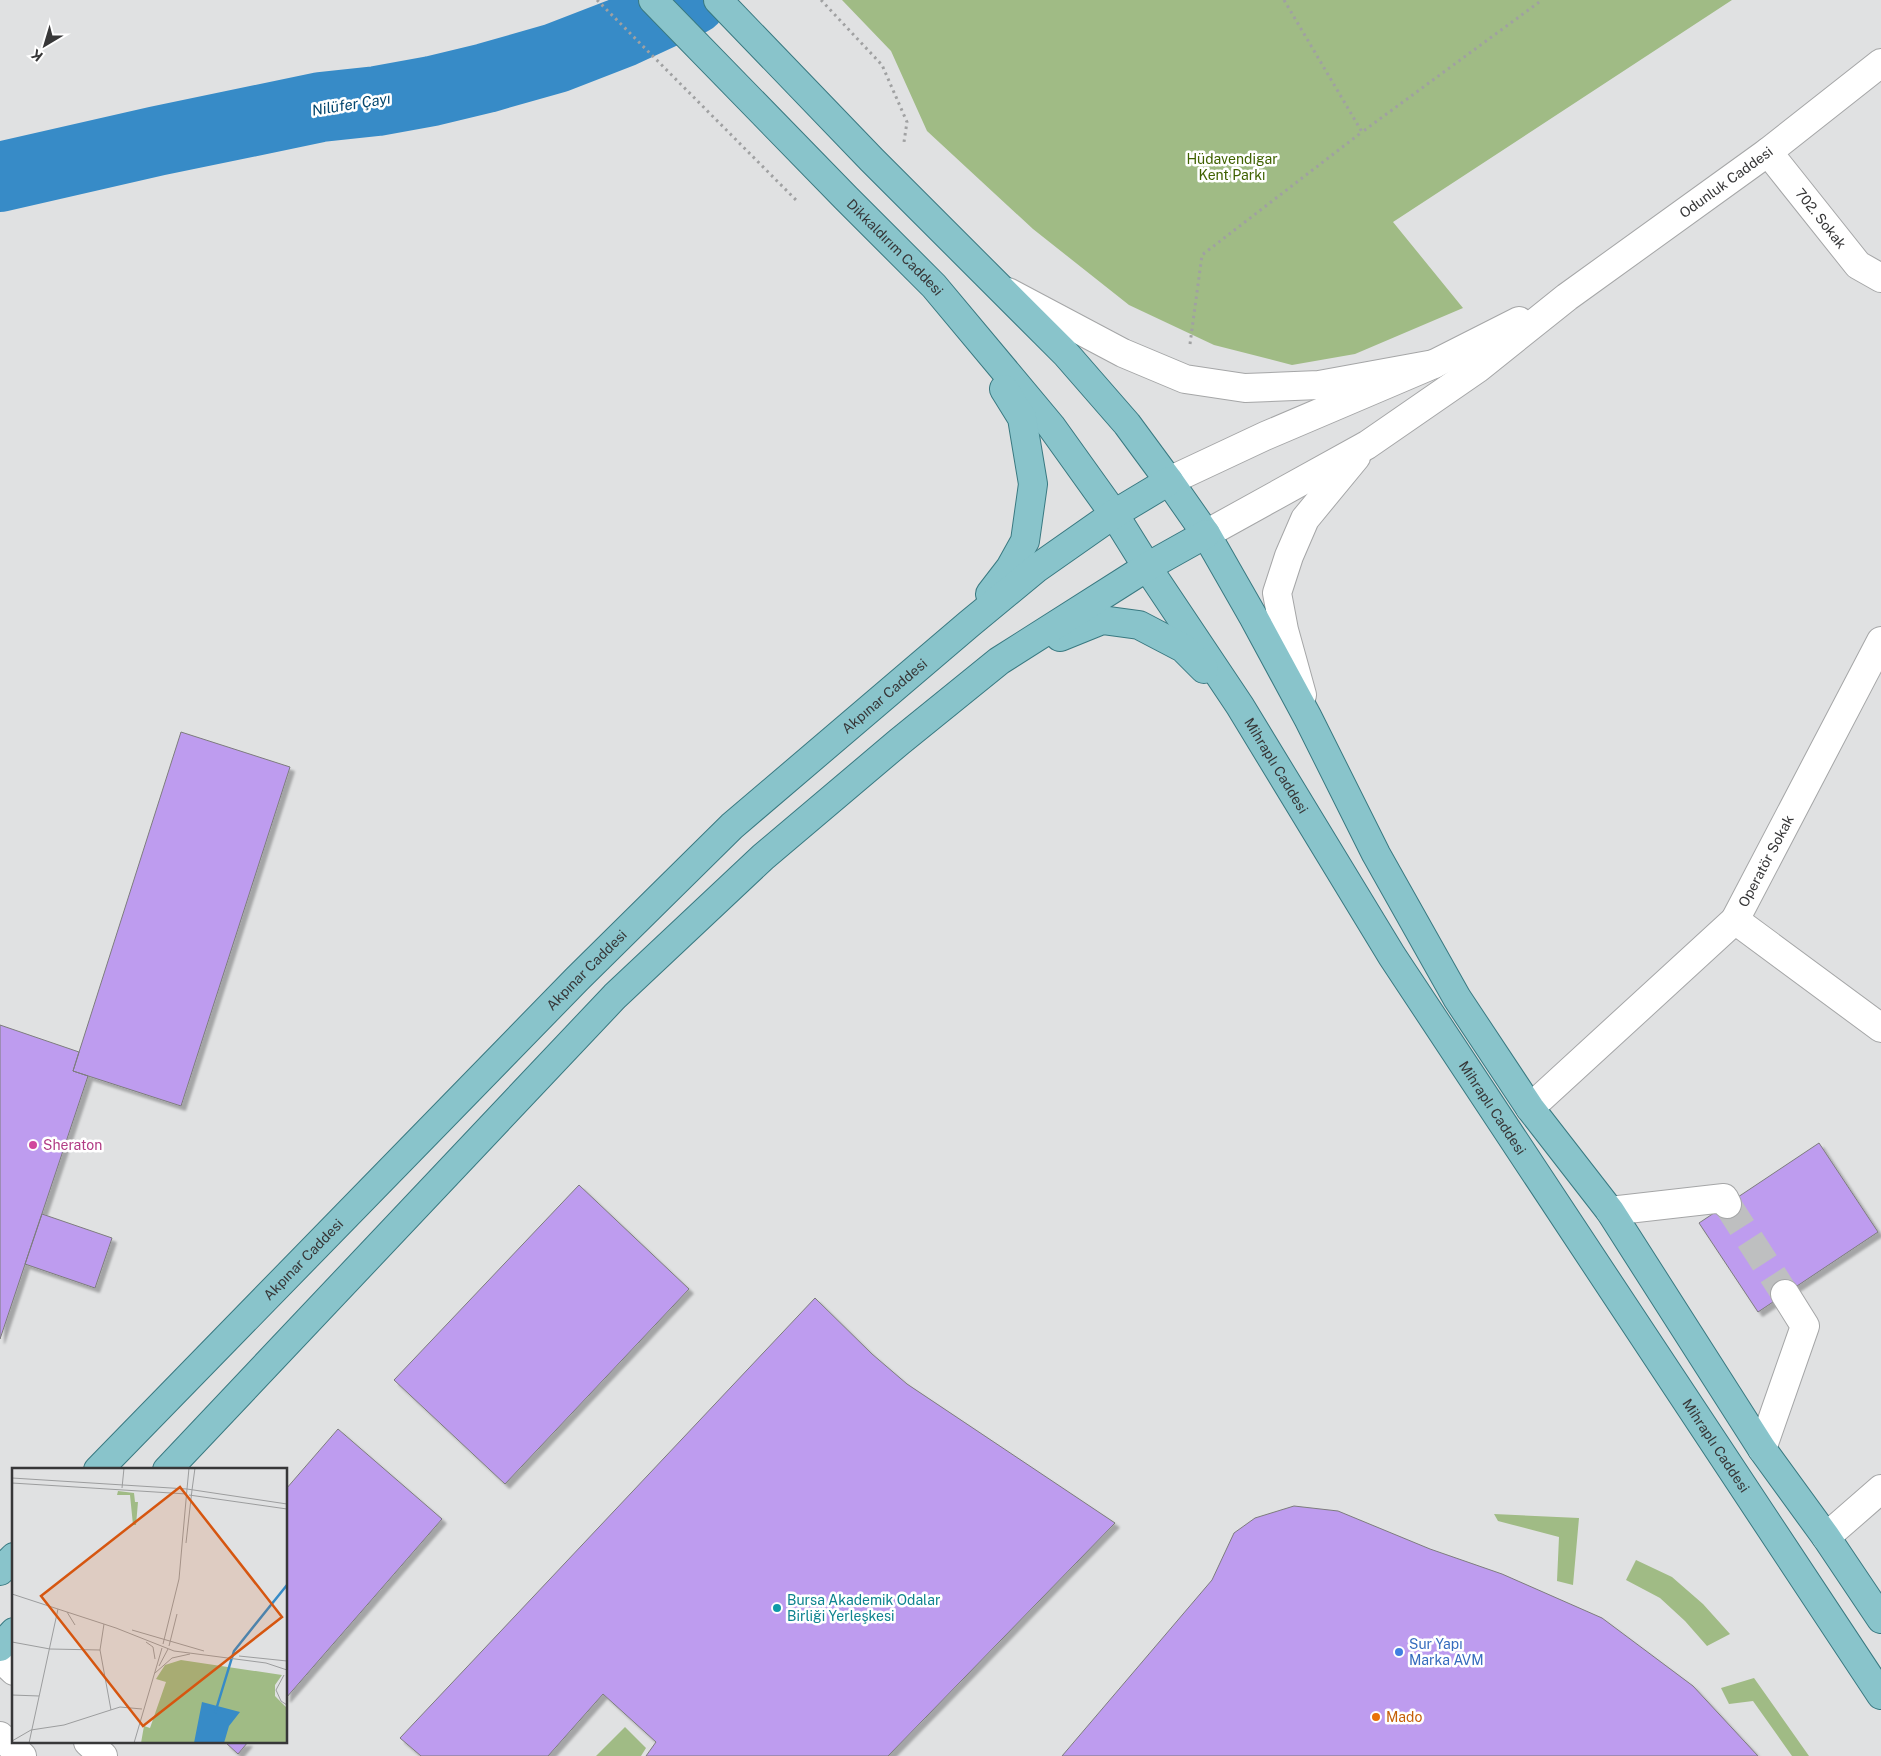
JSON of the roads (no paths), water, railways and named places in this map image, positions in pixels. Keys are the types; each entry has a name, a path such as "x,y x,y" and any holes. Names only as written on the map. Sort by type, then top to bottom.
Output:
{"main road":[{"name":"Dikkaldırım Caddesi","path":"653,0 934,286 1051,426 1114,514"},
{"path":"718,0 872,160 1066,354 1127,424 1169,481 1206,534 1308,718 1376,854 1447,981 1530,1108 1610,1211 1762,1449 1826,1537 1881,1619"},
{"path":"934,286 991,368 1022,418 1033,484 1025,541 1010,568 969,624"},
{"name":"Akpınar Caddesi","path":"100,1468 577,979 732,826 1037,568 1114,514 1169,481"},
{"name":"Mihraplı Caddesi","path":"1114,514 1240,706 1392,956 1881,1695"},
{"path":"169,1468 615,996 763,857 899,742 999,661 1147,567 1206,534"},
{"path":"999,661 1102,620 1139,625 1183,648 1240,706"},
{"path":"0,1571 12,1559"},
{"path":"0,1647 12,1634"}],"street":[{"name":"Odunluk Caddesi","path":"1567,297 1768,152 1881,63"},
{"name":"702. Sokak","path":"1768,152 1858,266 1881,278"},
{"path":"1000,287 1123,353 1185,379 1245,388 1320,385 1434,364"},
{"path":"1169,481 1274,432 1434,364 1567,297"},
{"path":"1206,534 1367,444 1478,370 1567,297"},
{"path":"1308,718 1284,630 1277,592 1289,556 1305,518 1367,444"},
{"name":"Operatör Sokak","path":"1881,641 1735,920 1881,1028"},
{"path":"1530,1108 1735,920"},
{"path":"1610,1211 1724,1198 1727,1204"},
{"path":"1762,1449 1805,1326 1785,1294"},
{"path":"1826,1537 1881,1489"},
{"path":"0,1658 12,1669"},
{"path":"0,1736 22,1756"},
{"path":"90,1744 103,1756"}],"waterway":[{"name":"Nilüfer Çayı","path":"0,177 157,141 321,107 377,101 432,91 486,78 556,58 623,32 692,0"}],"tunnel":[{"path":"1727,1204 1785,1294"}],"place":[{"name":"Sheraton","path":"33,1145"},
{"name":"Bursa Akademik Odalar Birliği Yerleşkesi","path":"777,1608"},
{"name":"Sur Yapı Marka AVM","path":"1399,1652"},
{"name":"Mado","path":"1376,1717"}],"park label":[{"name":"Hüdavendigar Kent Parkı","path":"1232,168"}]}
